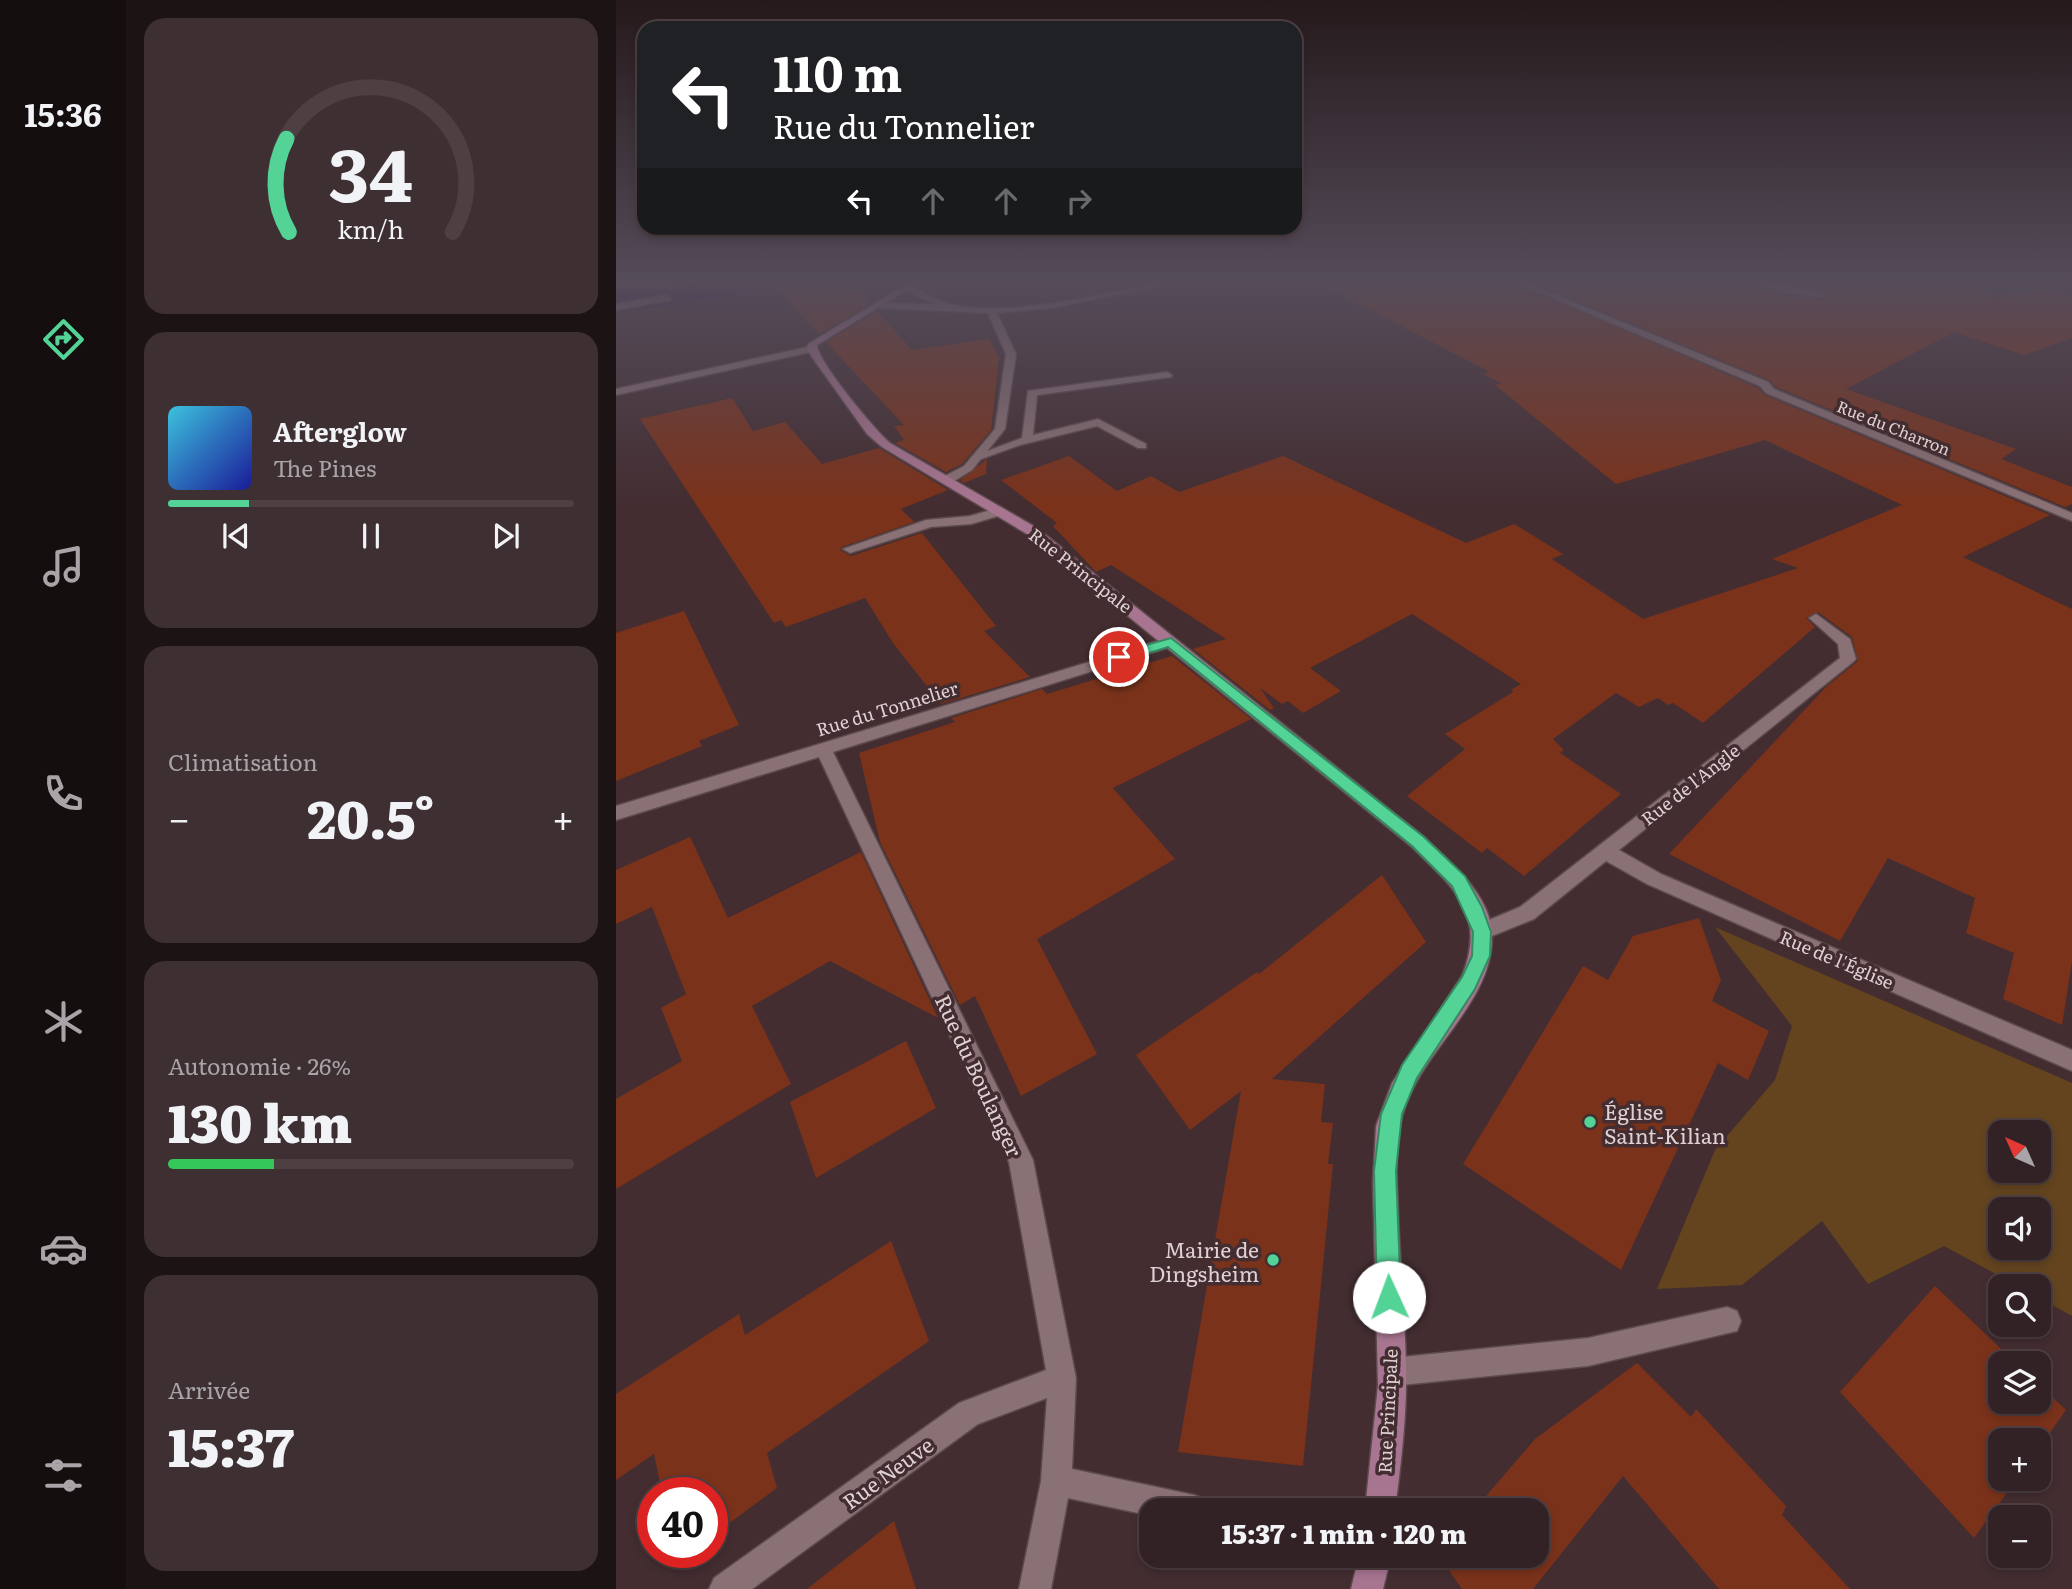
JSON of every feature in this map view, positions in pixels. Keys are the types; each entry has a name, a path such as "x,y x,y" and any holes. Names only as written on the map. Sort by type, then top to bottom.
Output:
{"street":[{"path":"616,392 789,354"},
{"name":"Rue Principale","path":"816,354 871,432 897,452 1032,531 1418,842 1459,881 1473,907 1482,932 1481,956 1468,983 1410,1071 1391,1114 1385,1171 1392,1372 1381,1498"},
{"path":"947,480 968,468 1000,429 1011,354"},
{"name":"Rue du Charron","path":"1694,354 1764,384 1770,391 1843,423 2072,517"},
{"path":"1027,440 1032,393 1167,375"},
{"path":"977,457 1027,440 1098,422 1142,446"},
{"path":"850,548 930,523 971,520 1001,511"},
{"name":"Rue de l'Angle","path":"1482,932 1527,913 1848,659 1845,642 1815,618"},
{"name":"Rue du Tonnelier","path":"616,813 1171,642"},
{"name":"Rue du Boulanger","path":"838,743 823,748 1021,1160 1062,1378 1056,1481 1035,1589"},
{"name":"Rue de l'Église","path":"1605,851 1654,879 2072,1060"},
{"path":"1392,1372 1588,1352 1727,1321"},
{"name":"Rue Neuve","path":"725,1589 969,1413 1062,1378"},
{"path":"1056,1481 1139,1498"},
{"path":"1367,1589 1372,1568"}],"shaded area":[{"path":"1715,927 2072,1083 2072,1316 2051,1305 2051,1274 1996,1274 1944,1246 1868,1284 1822,1221 1742,1285 1657,1289 1715,1150 1775,1080 1792,1026"}],"building":[{"path":"837,354 997,354 999,358 991,430 962,464 946,472 895,443 904,440 894,426 904,425"},
{"path":"1455,354 1680,354 1758,388 1765,395 2050,515 1963,557 2072,609 2072,961 2062,1025 2003,999 2014,953 1966,933 1975,898 1888,858 1840,941 1669,854 1827,686 1858,661 1852,637 1818,612 1806,618 1815,627 1703,723 1673,703 1668,705 1658,698 1639,707 1616,693 1553,739 1564,750 1560,753 1621,794 1524,876 1487,848 1482,853 1407,796 1465,749 1445,734 1513,692 1511,690 1521,684 1412,614 1310,668 1341,691 1303,713 1288,701 1282,704 1260,688 1274,708 1270,710 1193,649 1226,639 1111,565 1096,572 1053,526 1057,523 1001,480 1069,456 1117,491 1151,476 1179,492 1283,456 1466,543 1514,524 1563,554 1552,559 1643,619 1798,568 1772,559 1902,505 1765,440 1616,484 1495,385 1501,383 1483,374 1490,372"},
{"path":"1706,354 1912,354 1846,389 2016,449 2001,459 2072,487 2072,504 2065,507 1776,387 1769,380"},
{"path":"732,398 753,431 785,422 822,464 879,448 948,490 901,509 914,522 840,550 851,556 922,533 996,626 984,631 1030,677 941,704 893,643 865,598 786,627 781,620 774,623 640,419"},
{"path":"987,459 986,474 964,483 960,480"},
{"path":"684,611 739,725 699,741 702,746 616,781 616,633"},
{"path":"1172,656 1251,719 1113,788 1175,859 1037,939 1097,1054 1021,1096 975,996 960,1005 880,842 859,753 955,722 951,718 1042,689 1047,694"},
{"path":"690,837 728,918 861,852 938,1018 830,961 752,1006 791,1084 616,1189 616,1099 682,1061 661,1008 686,994 652,907 616,924 616,870"},
{"path":"1382,875 1426,942 1272,1079 1325,1084 1321,1122 1333,1123 1328,1164 1333,1164 1303,1466 1178,1452 1241,1091 1190,1130 1136,1055 1257,972 1259,974"},
{"name":"Église Saint-Kilian","path":"1699,918 1721,980 1712,1001 1769,1031 1748,1080 1718,1063 1621,1270 1463,1164 1583,966 1608,980 1633,936"},
{"path":"906,1041 936,1108 816,1178 790,1102"},
{"path":"891,1241 929,1341 767,1453 777,1488 728,1524 728,1477 659,1477 654,1454 616,1480 616,1394 739,1314 745,1335"},
{"path":"1935,1286 2003,1351 1988,1351 1988,1414 2051,1414 2051,1396 2066,1410 2051,1431 2051,1428 1988,1428 1988,1491 2008,1491 1998,1505 1988,1505 1988,1519 1974,1538 1840,1392"},
{"path":"1637,1363 1691,1417 1696,1409 1786,1506 1782,1515 1850,1589 1719,1589 1623,1476 1533,1589 1462,1589 1447,1568 1549,1568 1549,1498 1484,1498 1535,1439"},
{"path":"894,1521 916,1589 807,1589"}],"place":[{"name":"Église Saint-Kilian","path":"1590,1122"},
{"name":"Mairie de Dingsheim","path":"1273,1260"}],"route":[{"path":"1119,657 1171,642 1418,842 1459,881 1473,907 1482,932 1481,956 1468,983 1410,1071 1391,1114 1385,1171 1389,1297"}]}
